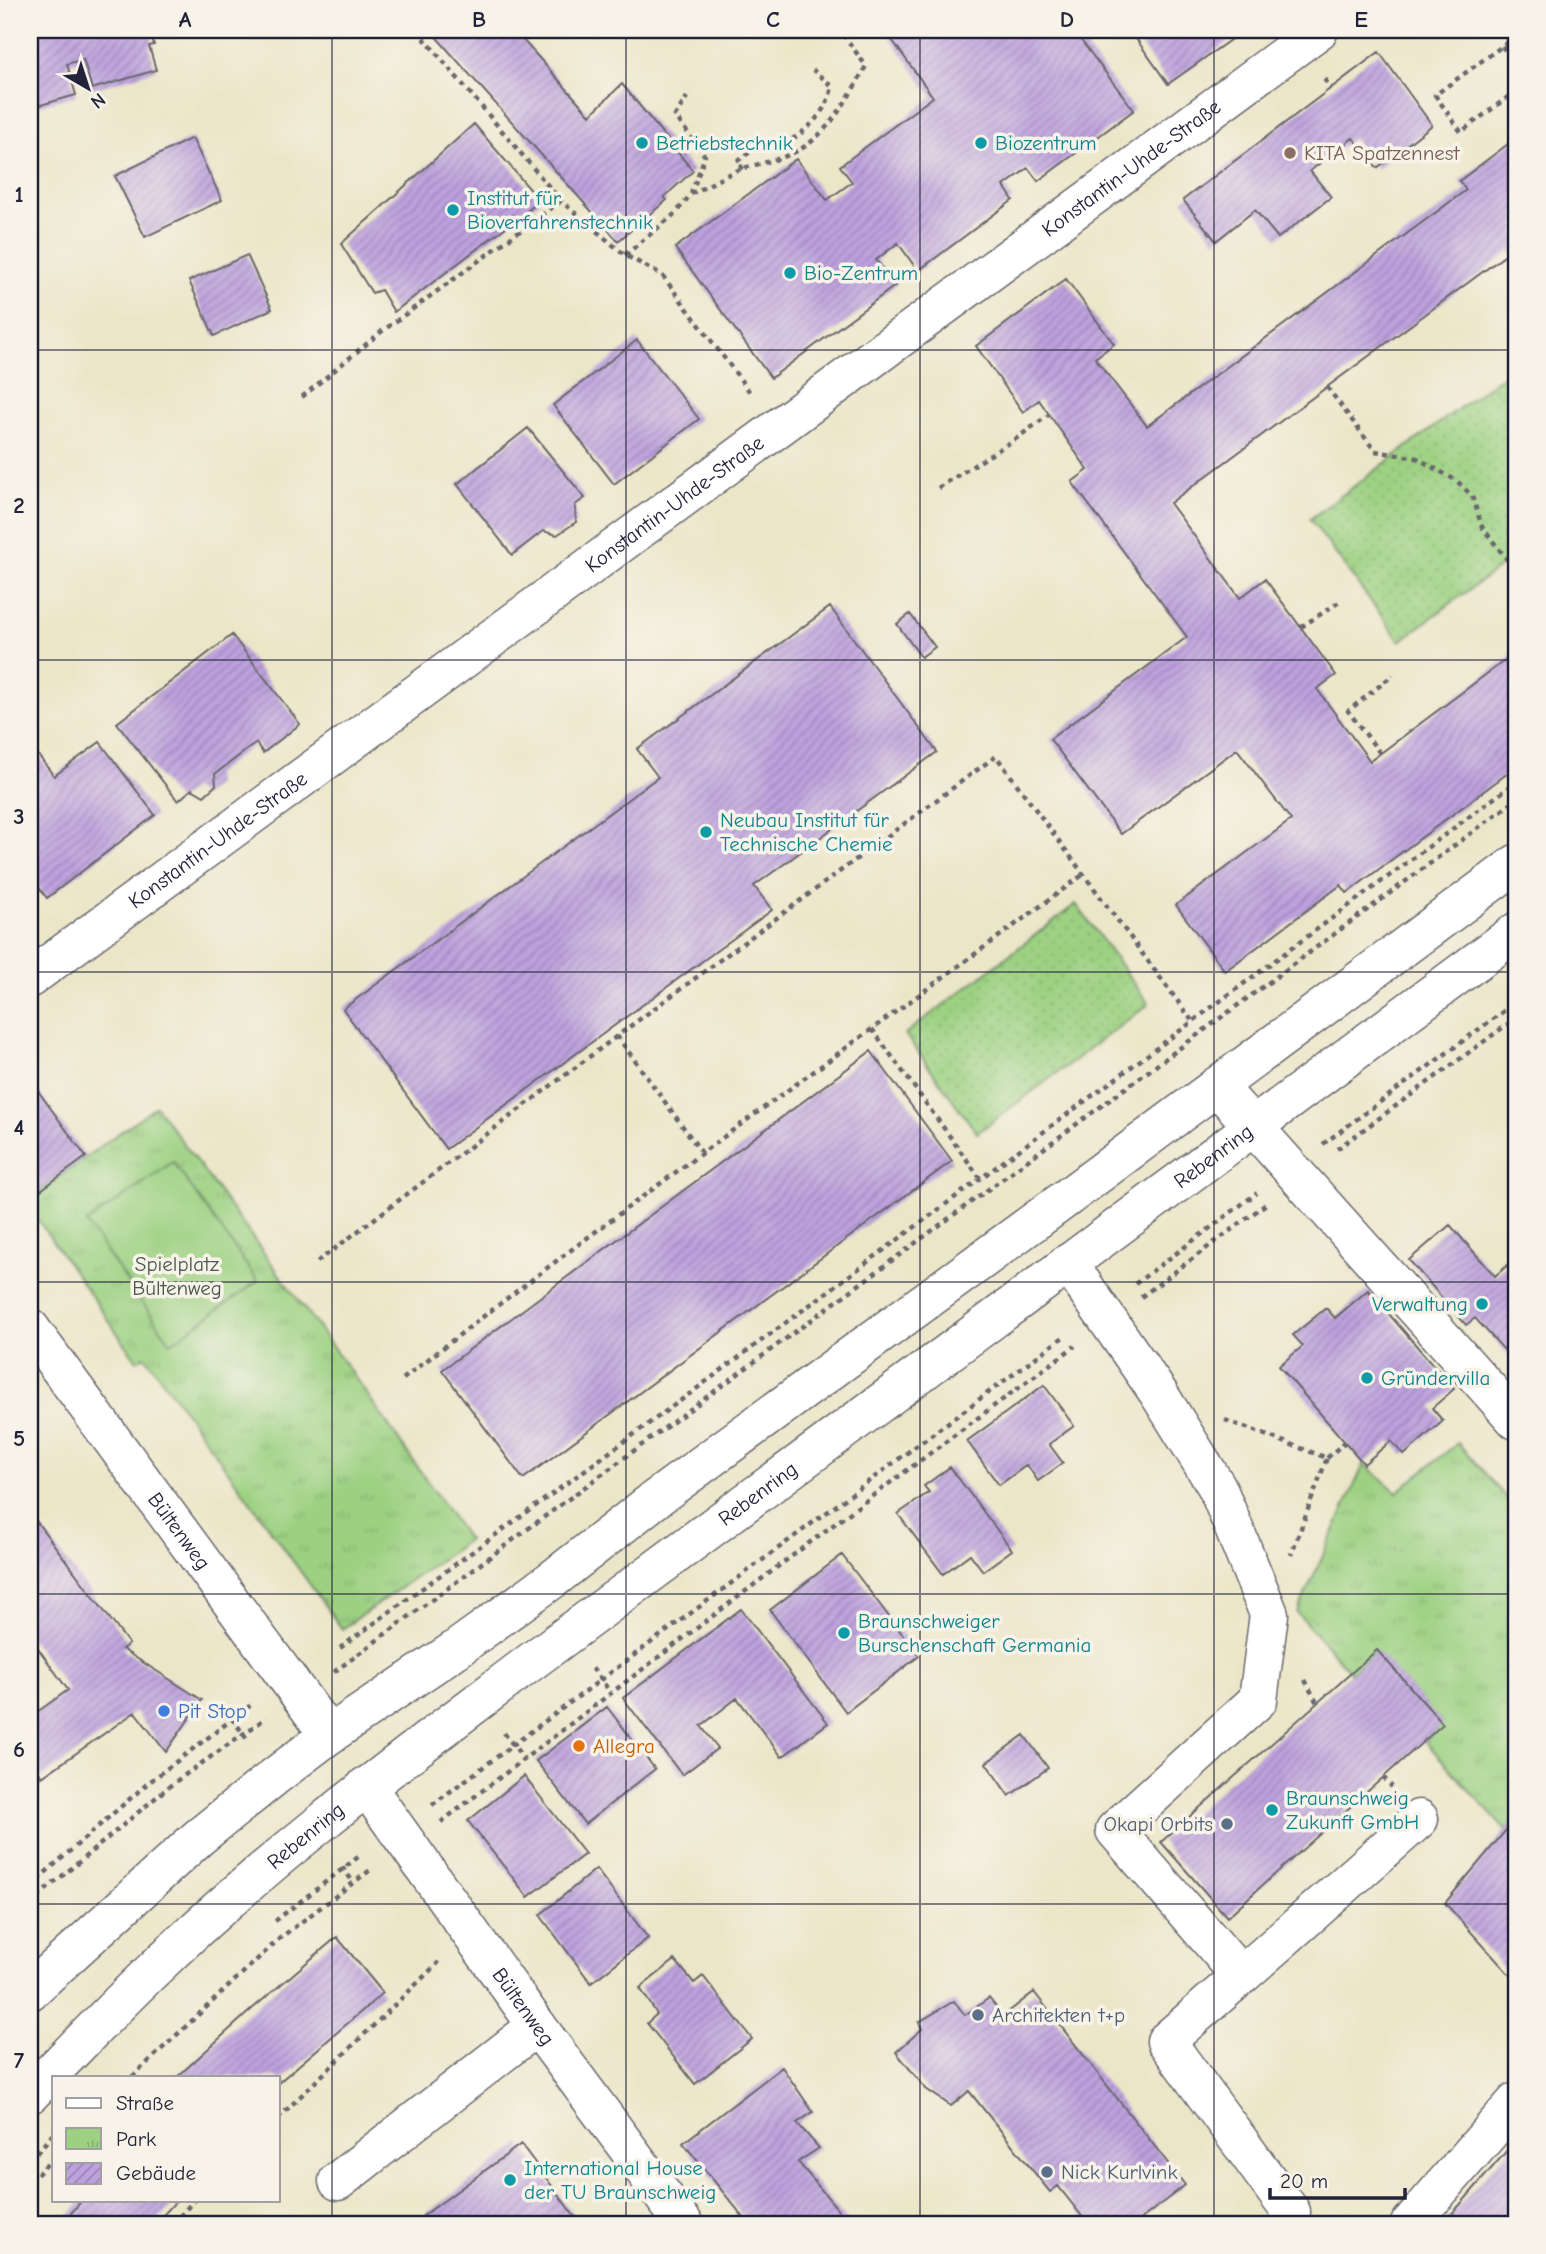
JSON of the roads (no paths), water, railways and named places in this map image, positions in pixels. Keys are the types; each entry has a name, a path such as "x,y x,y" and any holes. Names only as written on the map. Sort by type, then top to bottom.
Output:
{"main road":[{"name":"Konstantin-Uhde-Straße","path":"30,978 1319,30"},
{"path":"30,1992 198,1838 329,1735 553,1579 701,1465 1516,863"},
{"name":"Rebenring","path":"30,2094 154,1969 227,1903 366,1786 1516,932"},
{"path":"1217,1086 1254,1127 1283,1183 1516,1420"},
{"path":"1068,1263 1159,1394 1217,1488 1269,1614 1258,1700 1115,1830 1241,1976"},
{"name":"Bültenweg","path":"30,1328 329,1735"},
{"name":"Bültenweg","path":"366,1786 537,2026 684,2224"},
{"path":"1289,2224 1291,2212 1166,2041 1419,1819"},
{"path":"338,2181 537,2026"},
{"path":"1410,2224 1516,2102"}],"place":[{"name":"Betriebstechnik","path":"642,143"},
{"name":"Biozentrum","path":"981,143"},
{"name":"KITA Spatzennest","path":"1290,153"},
{"name":"Institut für Bioverfahrenstechnik","path":"453,210"},
{"name":"Bio-Zentrum","path":"790,273"},
{"name":"Neubau Institut für Technische Chemie","path":"706,832"},
{"name":"Verwaltung","path":"1482,1304"},
{"name":"Gründervilla","path":"1367,1378"},
{"name":"Braunschweiger Burschenschaft Germania","path":"844,1633"},
{"name":"Pit Stop","path":"164,1711"},
{"name":"Allegra","path":"579,1746"},
{"name":"Braunschweig Zukunft GmbH","path":"1272,1810"},
{"name":"Okapi Orbits","path":"1227,1824"},
{"name":"Architekten t+p","path":"978,2015"},
{"name":"Nick Kurlvink","path":"1047,2172"},
{"name":"International House der TU Braunschweig","path":"510,2180"}],"park label":[{"name":"Spielplatz Bültenweg","path":"177,1276"}]}
